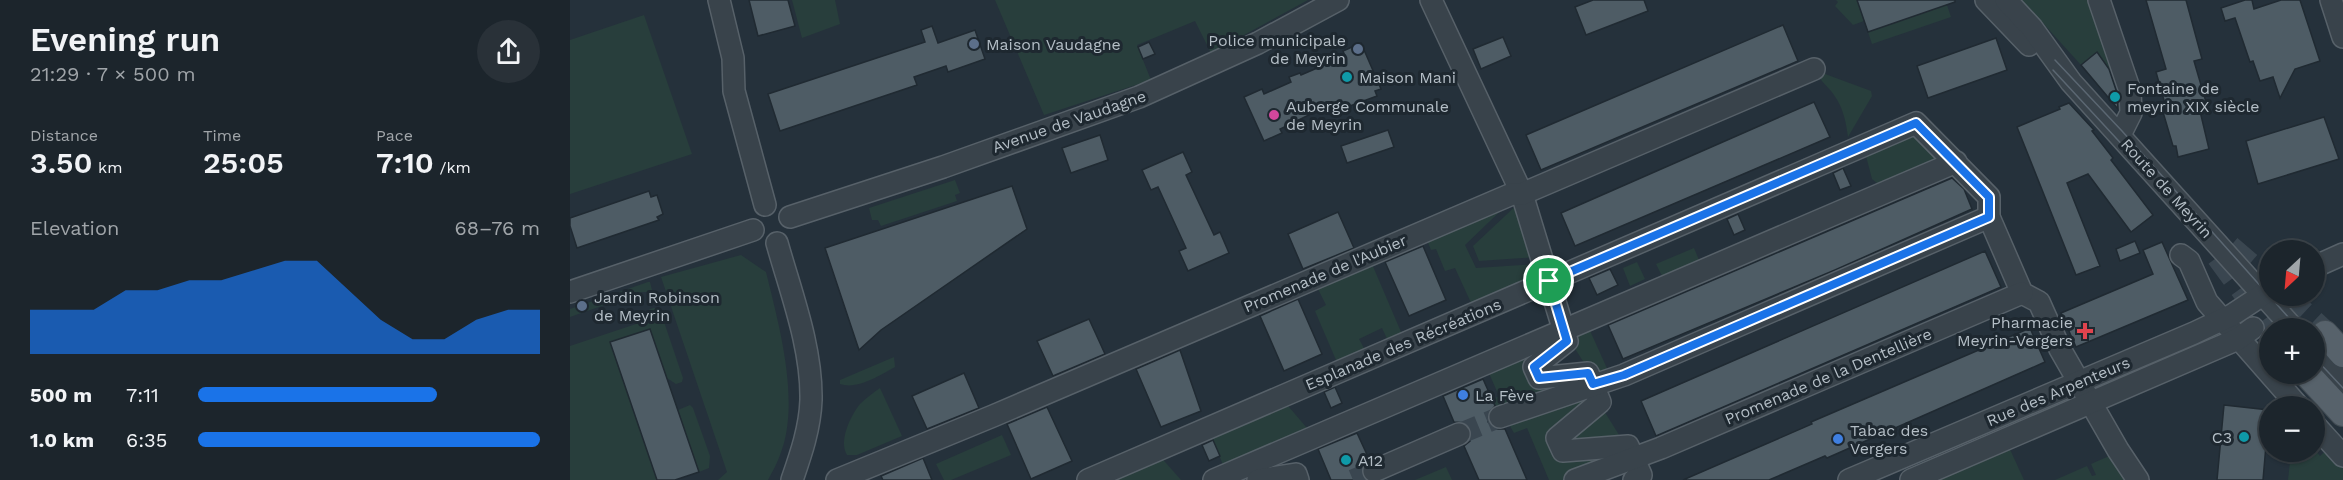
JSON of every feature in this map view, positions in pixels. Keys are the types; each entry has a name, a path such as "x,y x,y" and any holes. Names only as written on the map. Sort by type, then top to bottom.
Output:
{"main road":[{"path":"2325,345 2343,354"},
{"path":"2316,384 2343,413"}],"street":[{"path":"719,0 733,58 734,91 765,205"},
{"name":"Avenue de Vaudagne","path":"790,217 943,167 1139,98 1258,43 1338,0"},
{"path":"1431,0 1522,194 1567,341 1534,367 1539,378 1588,373 1600,402 1557,438 1563,451 1628,446 1641,475 1634,480"},
{"path":"1986,0 2052,63"},
{"path":"1998,0 2052,63"},
{"name":"Route de Meyrin","path":"2006,0 2032,28 2052,63 2259,284"},
{"path":"2099,0 2130,91 2132,106 2129,120 2120,135"},
{"path":"2331,0 2343,37"},
{"name":"Promenade de l'Aubier","path":"837,480 864,474 1512,194 1522,194 1814,69"},
{"name":"Esplanade des Récréations","path":"1088,480 1916,123 1956,162"},
{"path":"1214,480 1240,476 1563,331 1956,162 1989,197 1989,217 2030,298 2138,480"},
{"path":"771,204 783,208 790,217 790,231 777,243 763,242 753,231 754,215 765,205 771,204"},
{"path":"1500,417 1624,375 1989,217"},
{"path":"570,292 753,231"},
{"path":"777,243 802,336 810,384 808,423 792,480"},
{"path":"2181,255 2189,261 2207,302 2222,320 2246,333 2291,396"},
{"path":"2325,262 2343,255"},
{"name":"Rue des Arpenteurs","path":"1849,480 2222,320 2259,296"},
{"name":"Promenade de la Dentellière","path":"1575,480 1661,448 2030,298"},
{"name":"Rue des Arpenteurs","path":"1911,480 2246,333"},
{"path":"2325,352 2343,383"},
{"path":"1374,471 1459,434"},
{"path":"2325,436 2343,456"},
{"path":"1258,480 1296,474 1298,480"}],"green space":[{"path":"792,0 835,0 840,24 802,38"},
{"path":"995,0 1308,0 1211,53 1195,21 1137,45 1151,80 1044,115"},
{"path":"1836,0 1858,0 1864,21 1853,25 1835,6 1838,2"},
{"path":"2022,0 2087,0 2113,74 2097,52 2081,65"},
{"path":"1947,5 1951,17 1872,44 1868,32"},
{"path":"644,15 692,154 570,194 570,40"},
{"path":"1817,71 1871,91 1872,96 1848,137 1840,105"},
{"path":"1912,130 1941,153 1939,164 1883,188 1872,179 1865,152"},
{"path":"955,180 960,193 955,195 957,201 881,226 878,220 872,220 869,208"},
{"path":"1514,198 1465,245 1476,268 1539,264 1544,279 1472,305 1455,268 1445,271 1436,249 1431,250 1424,233"},
{"path":"1521,201 1537,257 1479,261 1473,246"},
{"path":"1694,248 1699,260 1662,276 1656,264"},
{"path":"741,255 766,272 786,364 789,412 786,434 779,458 768,480 718,480 727,472 661,277"},
{"path":"1637,262 1645,279 1630,286 1623,268"},
{"path":"1372,264 1404,339 1388,341 1382,328 1359,339 1365,350 1339,367 1315,311 1326,305 1317,287"},
{"path":"648,282 652,290 648,292 642,292 570,317 570,309"},
{"path":"657,308 661,313 683,378 682,382 676,384 667,378 650,329 610,343 657,480 570,480 570,346 651,319 648,310"},
{"path":"1587,324 1610,375 1595,380 1572,344 1568,333"},
{"path":"1561,336 1530,364 1585,376 1499,413 1493,399 1499,396 1488,371"},
{"path":"894,357 895,367 876,377 854,385 840,384 840,380"},
{"path":"880,388 902,436 857,455 847,455 844,443 850,421 860,404"},
{"path":"1592,391 1597,401 1553,436 1628,456 1563,480 1549,480 1527,428 1514,433 1507,421 1561,406"},
{"path":"1283,400 1312,434 1225,470 1211,435"},
{"path":"690,405 710,456 709,468 699,472 678,410"},
{"path":"1601,406 1624,443 1566,447 1562,438"},
{"path":"1002,435 1011,455 951,480 944,480 936,464"},
{"path":"2007,443 2024,480 1921,480"},
{"path":"2330,447 2343,461 2343,480 2288,480 2290,462 2325,462 2325,452"},
{"path":"2116,453 2134,480 2055,480 2087,466 2092,476 2096,475 2091,464"},
{"path":"1158,454 1181,480 1096,480"},
{"path":"1446,467 1452,480 1415,480"}],"building":[{"path":"749,0 788,0 795,26 758,36"},
{"path":"1593,0 1644,0 1648,11 1586,35 1575,7"},
{"path":"1857,0 1955,0 1955,2 1868,32"},
{"path":"2146,0 2186,0 2202,59 2194,61 2208,109 2200,111 2209,149 2178,157 2176,146 2173,146 2163,112 2167,111 2156,72 2166,69"},
{"path":"2252,0 2254,9 2281,0 2300,0 2320,61 2295,69 2280,98 2273,77 2260,81 2253,61 2250,62 2235,18 2225,21 2221,8"},
{"path":"1783,25 1798,61 1541,170 1526,135"},
{"path":"932,26 938,43 975,30 985,59 948,72 946,66 914,77 917,85 780,131 768,94 925,42 921,30"},
{"path":"1503,37 1511,56 1481,69 1473,49"},
{"path":"1996,38 2007,70 1928,98 1917,66"},
{"path":"1149,42 1155,54 1143,59 1138,47"},
{"path":"1361,43 1381,89 1375,91 1377,96 1331,113 1329,105 1280,129 1282,133 1264,141 1244,97 1262,89 1264,94 1291,82 1289,77 1300,73 1301,75 1345,56 1343,51"},
{"path":"2097,52 2109,69 2117,93 2118,109 2081,65"},
{"path":"1814,102 1830,137 1575,246 1561,213"},
{"path":"2069,103 2094,130 2092,131 2113,158 2111,160 2153,215 2131,232 2088,174 2067,183 2100,266 2076,275 2017,127"},
{"path":"2324,117 2339,159 2258,184 2246,141"},
{"path":"1388,130 1394,147 1347,163 1341,146"},
{"path":"1100,135 1108,160 1071,173 1062,148"},
{"path":"1183,152 1192,172 1186,175 1214,235 1220,232 1229,253 1188,271 1179,251 1186,248 1158,187 1151,190 1142,170"},
{"path":"1843,168 1851,186 1840,190 1833,173"},
{"path":"1952,178 1964,189 1972,209 1835,270 1623,359 1608,325"},
{"path":"1012,186 1027,229 881,330 859,350 825,248"},
{"path":"649,191 651,197 657,195 663,214 657,217 659,220 577,248 570,226 570,218"},
{"path":"1338,212 1354,248 1303,269 1288,234"},
{"path":"1738,214 1745,230 1734,235 1727,219"},
{"path":"2135,241 2140,253 2120,261 2116,249"},
{"path":"2162,242 2188,300 2076,347 2061,313 2153,274 2143,250"},
{"path":"1423,246 1446,300 1409,316 1385,262"},
{"path":"1985,251 2001,287 1656,436 1641,401"},
{"path":"1610,269 1618,285 1597,295 1589,278"},
{"path":"1298,299 1322,354 1284,371 1260,316"},
{"path":"1089,319 1105,354 1053,376 1037,341"},
{"path":"2030,328 2045,362 1827,458 1825,456 1769,480 1683,480 1812,424 1811,422"},
{"path":"650,329 699,472 675,480 657,480 610,342"},
{"path":"1180,350 1201,411 1161,427 1136,369"},
{"path":"964,373 979,408 927,429 912,396"},
{"path":"1483,379 1495,406 1488,414 1488,422 1497,429 1505,429 1527,480 1479,480 1464,446 1470,441 1471,429 1466,423 1454,422 1443,396"},
{"path":"1335,387 1342,403 1331,408 1324,392"},
{"name":"C3","path":"2224,405 2259,409 2259,462 2265,462 2263,480 2217,480"},
{"path":"1047,407 1072,461 1031,479 1007,424"},
{"name":"A12","path":"1357,433 1369,459 1361,469 1365,480 1331,480 1318,449"},
{"path":"1213,440 1220,456 1209,461 1202,445"},
{"path":"923,458 932,480 883,480 881,476"}],"tunnel":[{"path":"2229,248 2259,274"},
{"path":"2219,256 2265,318"},
{"path":"2295,306 2308,318"},
{"path":"1459,434 1500,417"},
{"path":"1353,480 1374,471"}],"tram line":[{"path":"2055,60 2122,131 2289,318"},
{"path":"2053,70 2153,178"},
{"path":"2325,369 2343,388"}],"place":[{"name":"Maison Vaudagne","path":"974,44"},
{"name":"Police municipale de Meyrin","path":"1358,49"},
{"name":"Maison Mani","path":"1347,77"},
{"name":"Fontaine de meyrin XIX siècle","path":"2115,97"},
{"name":"Auberge Communale de Meyrin","path":"1274,115"},
{"name":"Jardin Robinson de Meyrin","path":"582,306"},
{"name":"Pharmacie Meyrin-Vergers","path":"2085,331"},
{"name":"La Fève","path":"1463,395"},
{"name":"C3","path":"2244,437"},
{"name":"Tabac des Vergers","path":"1838,439"},
{"name":"A12","path":"1346,460"}],"route":[{"path":"1916,123 1989,197 1989,217 1624,375 1593,384 1588,373 1539,378 1534,367 1567,341 1549,281 1916,123"}]}
